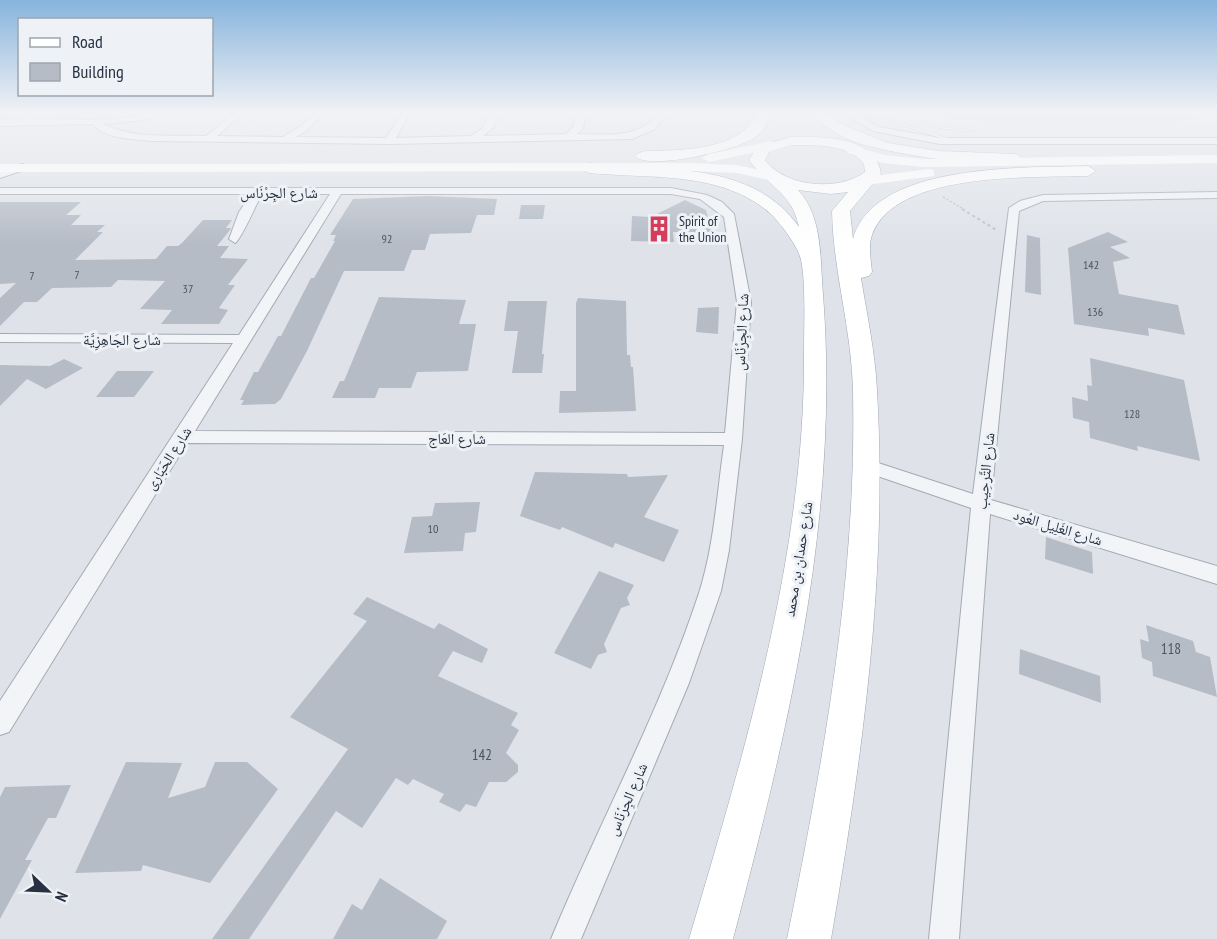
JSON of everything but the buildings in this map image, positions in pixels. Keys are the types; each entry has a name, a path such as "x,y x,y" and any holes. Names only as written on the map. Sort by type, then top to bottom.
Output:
{"main road":[{"path":"590,164 651,157"},
{"path":"0,168 590,164 716,157"},
{"name":"شارع حمدان بن محمد","path":"711,939 756,780 783,656 812,460 815,391 808,225 796,197 759,166 758,157"},
{"path":"809,939 832,818 851,680 862,564 866,465 865,389 858,321 841,211 873,174 874,167 865,157"},
{"path":"876,157 924,163 1217,171"},
{"path":"959,157 1084,166"},
{"path":"0,159 590,164 723,168 776,178 805,187 827,189 865,181 949,172 1217,159"},
{"path":"590,164 679,173 728,184 770,205 784,219 810,257"},
{"path":"858,321 862,290 861,249 868,224 896,198 926,186 982,176 1084,166"}],"street":[{"path":"0,175 23,167"},
{"name":"شارع الجِرْنَاس","path":"0,191 671,191 696,195 716,203 730,216 744,302 733,439 719,550 696,635 566,939"},
{"path":"235,239 245,212 258,192"},
{"name":"شارع الحَبَارى","path":"0,723 337,192"},
{"name":"شارع التَّرحِيب","path":"944,939 981,504 1013,210 1034,200 1217,195"},
{"name":"شارع الجَاهِزِيَّة","path":"0,338 243,339"},
{"name":"شارع العَاج","path":"181,437 733,439"},
{"name":"شارع الغَلِيل العُود","path":"866,465 981,504 1217,575"}],"path":[{"path":"926,186 991,227 1011,236"}],"place":[{"name":"Spirit of the Union","path":"659,229"}]}
